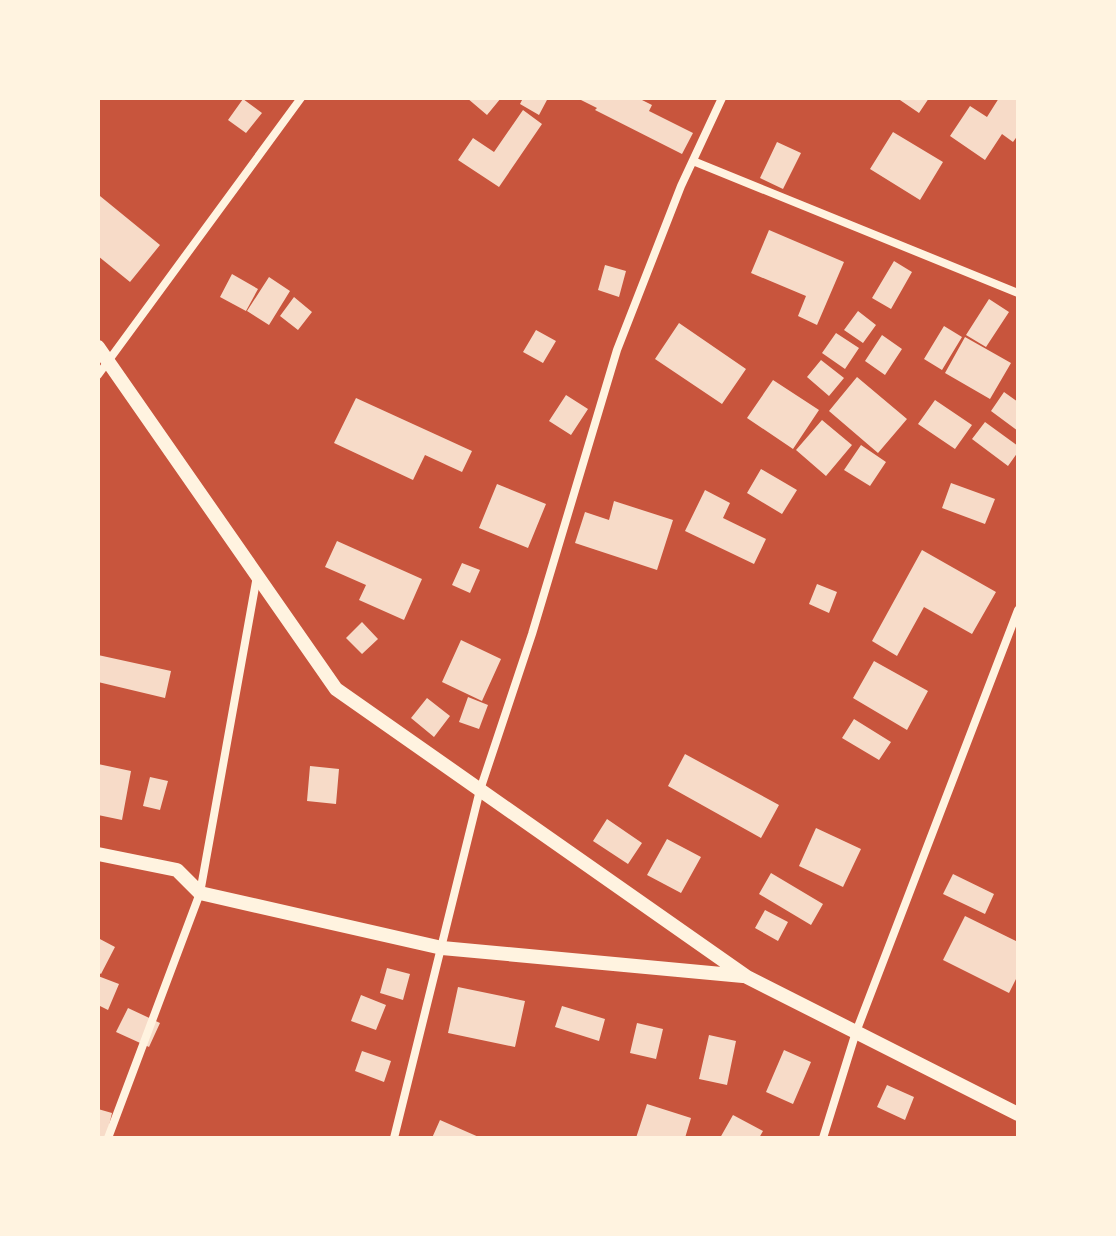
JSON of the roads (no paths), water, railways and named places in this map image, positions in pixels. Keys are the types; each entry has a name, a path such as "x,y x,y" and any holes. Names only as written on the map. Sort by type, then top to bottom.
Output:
{"street":[{"path":"98,375 301,98"},
{"path":"394,1138 480,790 532,634 617,350 693,161 722,98"},
{"path":"693,161 1018,293"},
{"path":"98,347 336,689 747,977 1018,1114"},
{"path":"108,1138 200,893 258,575"},
{"path":"823,1138 856,1032 1018,610"},
{"path":"98,854 177,870 200,893 442,948 747,977"}]}
